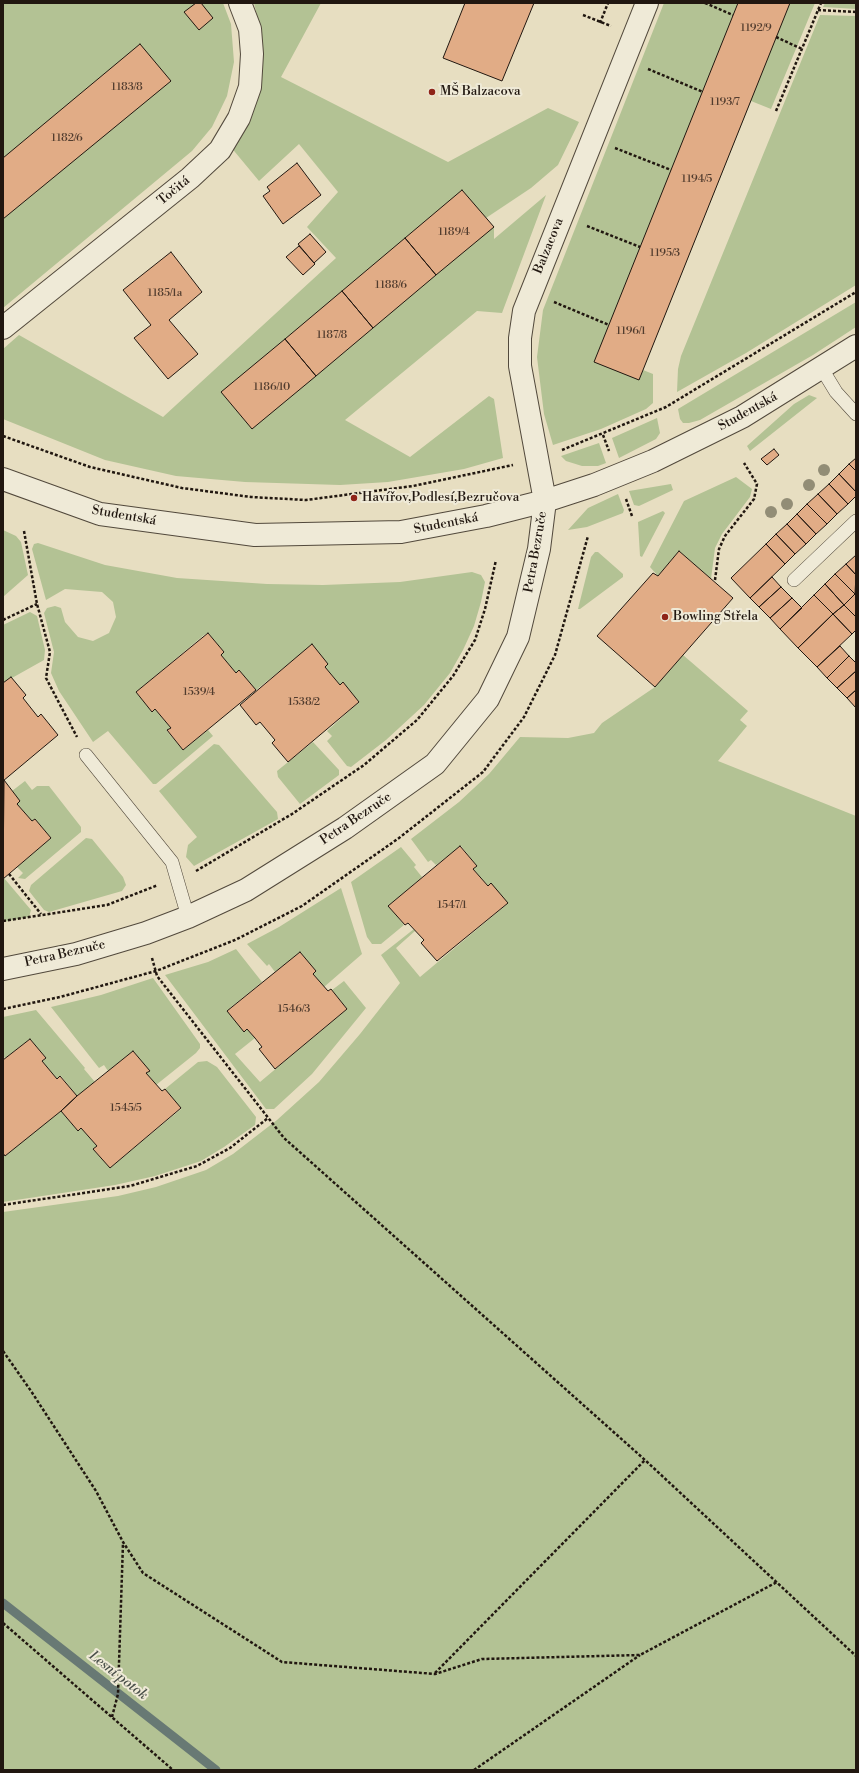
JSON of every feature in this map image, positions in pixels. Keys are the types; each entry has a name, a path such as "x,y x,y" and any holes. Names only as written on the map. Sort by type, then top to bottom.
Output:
{"street":[{"name":"Točitá","path":"3,328 190,178 220,150 239,118 250,87 252,54 250,29 240,3"},
{"name":"Balzacova","path":"545,501 520,366 520,338 524,311 647,3"},
{"name":"Studentská","path":"3,479 100,514 255,535 401,532 486,516 545,501 594,485 659,458 742,417 822,369 856,346"},
{"name":"Petra Bezruče","path":"3,969 76,954 146,933 188,917 246,890 346,828 435,764 488,699 518,637 539,549 545,501"}],"lane":[{"path":"822,369 836,392 856,414"},
{"path":"794,580 856,521"},
{"path":"86,755 172,862 188,917"}],"path":[{"path":"600,23 608,3"},
{"path":"706,3 733,15"},
{"path":"776,111 821,3"},
{"path":"818,10 856,12"},
{"path":"583,15 608,25"},
{"path":"776,37 802,49"},
{"path":"647,68 702,92"},
{"path":"608,145 671,170"},
{"path":"584,225 640,247"},
{"path":"3,436 90,467 182,488 251,497 306,500 413,486 478,473 538,458 603,435 666,407 856,292"},
{"path":"547,299 609,324"},
{"path":"715,580 719,549 725,536 754,500 757,484 744,462"},
{"path":"24,531 37,604 50,652 46,678 86,755"},
{"path":"3,921 107,905 199,869 292,814 364,765 417,720 453,676 475,640 485,609 496,560"},
{"path":"3,620 37,604"},
{"path":"9,874 42,915"},
{"path":"146,933 157,976 284,1138 645,1460 856,1656"},
{"path":"3,1205 130,1186 197,1166 230,1148 268,1118"},
{"path":"3,1352 31,1391 96,1491 123,1542 143,1573 282,1662 435,1674 482,1659 640,1655"},
{"path":"435,1674 645,1460"},
{"path":"112,1717 118,1694 123,1542"},
{"path":"474,1770 640,1655 777,1582"},
{"path":"3,1623 173,1770"}],"green space":[{"path":"3,3 223,3 231,24 234,62 227,96 212,127 192,151 3,308"},
{"path":"254,3 321,3 281,77 448,162 548,108 579,122 558,165 531,188 486,218 494,227 494,239 546,195 502,313 477,311 345,420 410,457 489,396 494,399 503,458 464,469 388,482 340,485 245,482 176,476 105,460 3,419 3,349 19,335 163,417 336,258 307,227 338,192 299,144 259,181 230,146 262,36"},
{"path":"664,3 815,3 771,109 751,101 643,370 653,374 653,403 646,409 601,429 553,445 544,414 537,357 543,310"},
{"path":"825,3 856,3 856,9 823,7"},
{"path":"820,15 856,16 856,285 746,353 677,392 678,369 681,356"},
{"path":"856,302 856,327 813,355 700,420 683,423 680,419 678,409"},
{"path":"809,395 817,398 750,451 747,446 794,404"},
{"path":"657,418 660,433 656,439 619,458 612,438"},
{"path":"599,443 606,463 598,466 582,466 566,461 561,456"},
{"path":"736,477 752,489 750,497 722,534 715,548 711,579 679,551 658,576 650,567 684,501"},
{"path":"671,484 673,490 639,506 634,505 629,491"},
{"path":"618,494 624,510 623,513 587,527 568,530 588,508"},
{"path":"663,511 665,513 642,557 640,556 638,522"},
{"path":"3,530 16,536 21,542 28,575 3,597"},
{"path":"38,543 105,565 177,578 267,584 323,585 400,582 472,572 481,575 485,582 474,626 450,673 424,705 386,740 351,767 347,766 327,741 332,736 327,731 359,702 343,682 340,685 325,667 328,664 312,645 256,690 239,670 236,673 221,655 224,652 208,633 204,635 136,692 152,712 155,709 171,728 167,731 183,750 208,730 213,736 156,784 153,784 108,731 93,742 59,691 51,673 54,652 44,613 47,608 55,606 61,608 65,622 78,637 93,641 109,633 116,617 113,602 102,592 65,589 46,600 32,549 34,544"},
{"path":"595,552 598,552 623,574 623,577 578,609 591,557"},
{"path":"30,612 37,616 45,650 44,660 3,683 3,625"},
{"path":"683,655 748,711 740,720 747,726 718,761 856,816 856,1770 3,1770 3,1212 118,1196 156,1187 206,1170 233,1154 277,1120 319,1082 360,1034 400,983 381,955 414,929 415,931 396,948 420,977 506,905 473,869 477,866 461,846 436,865 431,860 428,862 411,839 459,802 489,774 520,737 568,738 594,733 602,723 655,687"},
{"path":"313,742 339,770 339,775 300,804 278,777 277,771"},
{"path":"214,744 219,745 277,812 278,819 194,866 186,857 188,845 197,837 159,791"},
{"path":"25,781 32,790 37,786 49,786 81,827 81,832 25,879 18,878 23,873 17,867 51,838 35,819 32,821 17,804 12,791"},
{"path":"86,838 92,839 123,877 126,885 122,891 49,912 44,910 29,891 31,885"},
{"path":"401,847 416,865 414,867 422,877 389,906 404,925 381,944 372,944 367,937 351,882"},
{"path":"4,878 31,910 29,917 3,922"},
{"path":"341,888 362,954 324,987 313,974 316,971 300,952 275,972 269,964 267,966 247,944 279,927"},
{"path":"236,949 262,982 230,1008 255,1038 235,1054 260,1082 347,1009 332,990 344,981 366,1008 312,1074 274,1109 266,1109 165,975 208,962"},
{"path":"153,978 200,1044 200,1048 196,1053 156,1085 146,1073 149,1071 133,1051 108,1071 104,1065 99,1068 51,1007 101,995"},
{"path":"36,1010 95,1082 77,1096 61,1076 57,1079 42,1061 46,1058 30,1039 5,1058 3,1056 3,1017"},
{"path":"207,1061 217,1067 256,1117 255,1125 224,1147 201,1161 155,1176 115,1185 3,1202 3,1157 61,1111 78,1131 81,1128 97,1146 93,1149 110,1168 181,1109 165,1089 198,1062"}],"building":[{"path":"196,3 201,3 213,18 199,30 184,12"},
{"path":"465,3 534,3 502,81 443,58"},
{"path":"738,3 790,3 639,380 594,362"},
{"path":"140,44 171,81 3,219 3,158"},
{"path":"297,163 321,195 283,224 263,196 270,191 267,187"},
{"path":"462,190 494,227 436,275 405,238"},
{"path":"310,234 326,252 314,263 298,244"},
{"path":"405,238 436,275 373,328 342,291"},
{"path":"299,246 315,264 303,275 286,257"},
{"path":"171,252 202,292 169,320 198,354 168,379 134,338 151,325 123,290"},
{"path":"342,291 373,328 316,376 285,339"},
{"path":"285,339 316,376 252,429 221,392"},
{"path":"774,449 779,455 767,465 761,459"},
{"path":"856,458 856,471 849,464"},
{"path":"849,464 856,471 856,492 839,474"},
{"path":"839,474 856,492 856,496 848,504 829,484"},
{"path":"829,484 848,504 837,514 818,494"},
{"path":"818,494 837,514 827,524 807,504"},
{"path":"807,504 827,524 816,534 797,514"},
{"path":"797,514 816,534 806,544 787,524"},
{"path":"787,524 806,544 795,554 776,534"},
{"path":"776,534 795,554 785,564 766,544"},
{"path":"766,544 785,564 750,598 731,578"},
{"name":"Bowling Střela","path":"679,551 733,598 655,687 597,636 653,573 658,576"},
{"path":"856,555 856,575 846,564"},
{"path":"846,564 856,575 855,594 835,574"},
{"path":"835,574 855,594 844,605 825,584"},
{"path":"772,577 781,587 759,607 750,598"},
{"path":"825,584 844,605 833,614 814,595"},
{"path":"781,587 792,598 770,618 759,607"},
{"path":"855,594 856,596 856,617 844,605"},
{"path":"814,595 833,614 798,648 780,629"},
{"path":"792,598 802,608 780,629 770,618"},
{"path":"844,605 856,617 856,630 852,634 833,614"},
{"path":"833,614 852,634 817,667 798,648"},
{"path":"208,633 224,652 221,655 236,673 239,670 256,690 183,750 167,730 171,728 155,709 152,712 136,692"},
{"path":"312,644 328,664 325,667 340,685 343,682 359,702 288,762 272,743 275,740 260,722 256,725 240,705"},
{"path":"840,646 849,656 827,678 817,667"},
{"path":"849,656 856,663 856,671 837,688 827,678"},
{"path":"856,671 856,690 847,698 837,688"},
{"path":"11,677 26,695 23,698 38,717 41,714 58,735 3,781 3,683"},
{"path":"856,690 856,708 847,698"},
{"path":"4,780 20,801 17,804 32,821 35,819 51,838 3,879"},
{"path":"460,846 477,866 473,869 488,886 491,883 508,903 437,961 421,943 424,940 408,923 405,925 388,906"},
{"path":"300,952 316,971 313,974 328,991 331,989 347,1009 275,1069 259,1049 262,1047 255,1038 247,1029 244,1032 227,1011"},
{"path":"30,1039 46,1058 42,1061 57,1079 60,1076 77,1096 61,1111 5,1156 3,1153 3,1060"},
{"path":"133,1051 150,1071 146,1073 162,1091 165,1089 181,1108 110,1168 93,1149 97,1146 81,1128 78,1131 61,1111 77,1096"}],"waterway":[{"name":"Lesní potok","path":"3,1603 216,1770"}],"place":[{"name":"MŠ Balzacova","path":"432,92"},
{"name":"Havířov,Podlesí,Bezručova","path":"354,498"},
{"name":"Bowling Střela","path":"665,617"}]}
